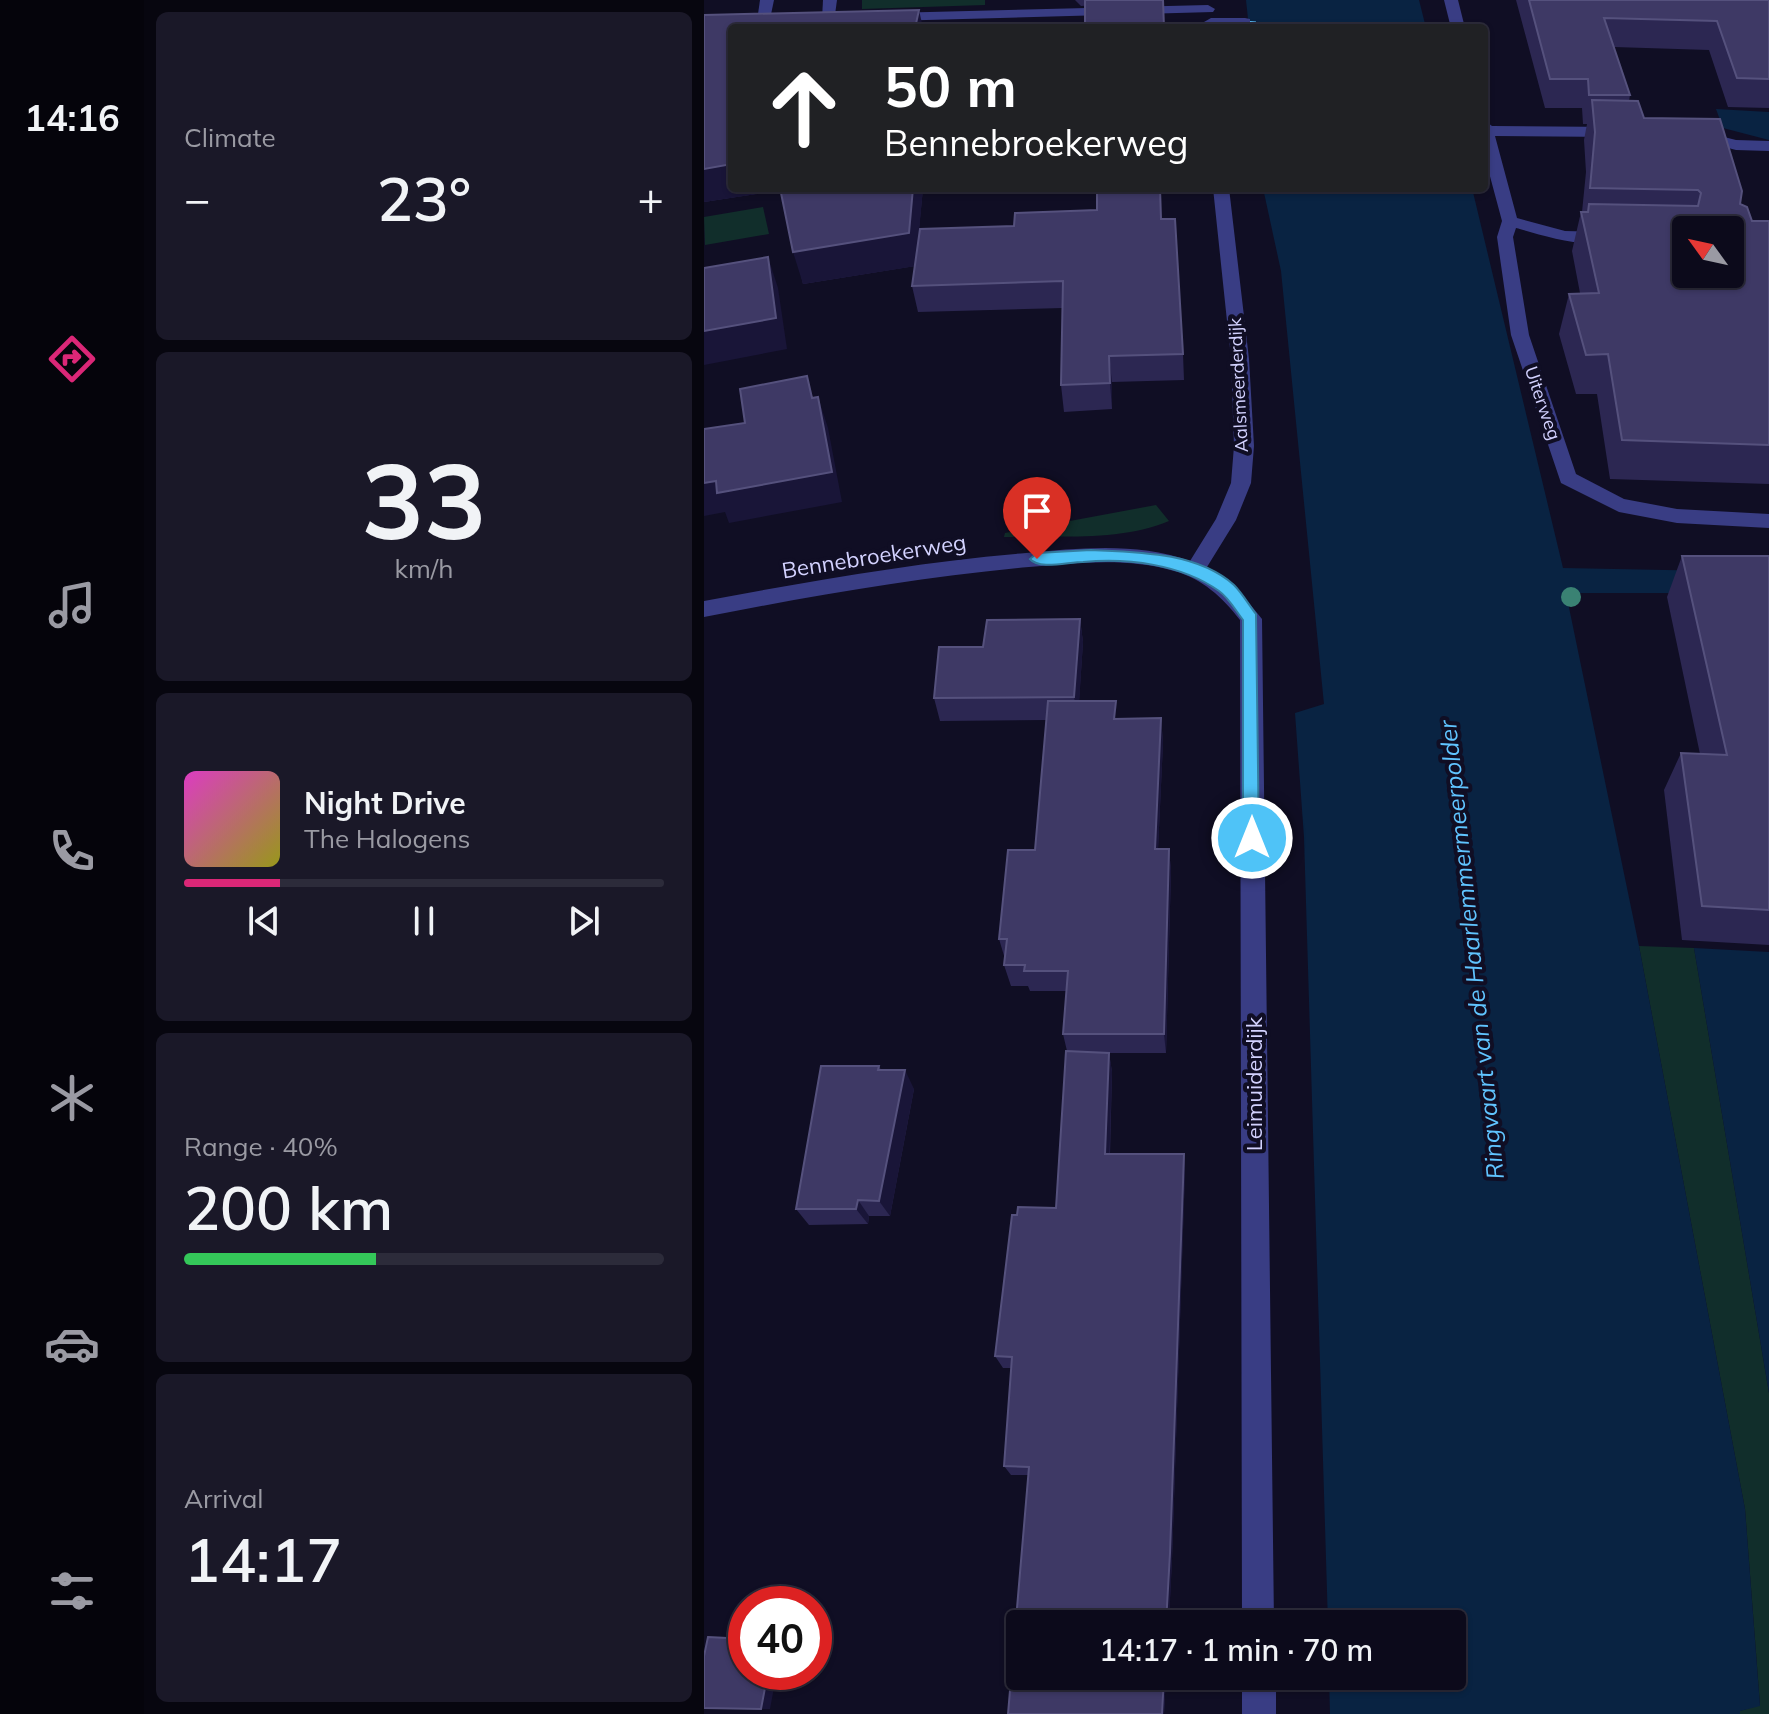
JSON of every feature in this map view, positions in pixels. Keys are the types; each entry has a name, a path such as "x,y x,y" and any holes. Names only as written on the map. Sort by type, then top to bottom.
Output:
{"street":[{"path":"746,21 771,20 767,0"},
{"path":"830,0 830,19"},
{"path":"1451,0 1457,24"},
{"path":"876,17 1209,15 1245,22"},
{"path":"1488,128 1626,132"},
{"path":"1673,132 1736,145 1769,146"},
{"name":"Uiterweg","path":"1488,139 1510,221 1505,237 1520,335 1568,478 1619,505 1677,516 1769,521"},
{"name":"Aalsmeerderdijk","path":"1195,570 1226,520 1241,483 1244,446 1240,359 1221,192"},
{"path":"1510,221 1564,236 1625,237"},
{"name":"Bennebroekerweg","path":"704,609 957,565 1091,555 1148,558 1195,570"},
{"name":"Leimuiderdijk","path":"1195,570 1228,588 1251,619 1258,1610"},
{"path":"1259,1690 1259,1714"}],"green space":[{"path":"862,0 985,0 985,5 862,9"},
{"path":"763,207 769,234 705,245 704,217"},
{"path":"1156,505 1169,521 1150,528 1109,535 1004,537 1005,533"},
{"path":"1639,946 1694,948 1769,1393 1769,1714 1740,1714 1740,1711 1760,1705 1745,1509"}],"water":[{"path":"1246,0 1419,0 1425,24 1249,24"},
{"path":"1716,109 1769,112 1769,140 1723,128"},
{"name":"Ringvaart van de Haarlemmermeerpolder","path":"1264,192 1473,192 1563,568 1769,572 1753,593 1566,593 1639,946 1745,1509 1760,1706 1740,1711 1740,1714 1330,1714 1329,1690 1466,1690 1466,1610 1328,1610 1304,837 1295,713 1324,704 1281,271"},
{"path":"1694,948 1769,952 1769,1393"}],"building":[{"path":"1085,0 1163,0 1164,24 1085,24"},
{"path":"1529,0 1769,0 1769,79 1737,78 1717,21 1604,18 1630,95 1589,95 1588,79 1550,79"},
{"path":"919,10 916,24 728,24 728,165 704,169 704,15"},
{"path":"1592,100 1638,101 1644,118 1720,119 1742,191 1740,204 1747,207 1752,221 1769,221 1769,445 1622,440 1608,354 1586,355 1569,294 1599,293 1581,212 1588,212 1589,204 1698,206 1701,193 1698,190 1590,188 1595,132"},
{"path":"781,192 913,192 909,233 793,252"},
{"path":"1097,192 1160,192 1161,219 1175,219 1183,354 1109,356 1110,383 1061,385 1063,281 912,286 920,229 1014,226 1015,213 1097,210"},
{"path":"768,257 776,318 704,331 704,268"},
{"path":"807,376 812,398 818,397 832,472 717,493 716,481 704,483 704,429 745,423 740,389"},
{"path":"1682,556 1769,556 1769,910 1702,906 1681,753 1727,755"},
{"path":"1080,619 1074,697 934,698 939,647 983,647 987,620"},
{"path":"1048,701 1116,701 1114,719 1161,718 1155,849 1169,849 1164,1034 1063,1034 1068,971 1024,971 1025,965 1004,965 1007,939 999,939 1008,850 1035,850"},
{"path":"1066,1051 1109,1053 1105,1154 1184,1154 1167,1610 1017,1610 1029,1467 1004,1466 1012,1357 995,1356 1012,1215 1017,1215 1018,1207 1056,1208"},
{"path":"821,1066 879,1066 878,1070 905,1070 879,1201 858,1200 856,1209 796,1209"},
{"path":"708,1637 728,1638 728,1690 765,1690 761,1709 704,1708 704,1656"},
{"path":"1010,1690 1163,1690 1162,1714 1008,1714"}],"ferry route":[{"path":"1249,22 1275,24"}],"route":[{"path":"1037,559 1091,555 1148,558 1195,570 1228,588 1251,619 1252,838"}]}
